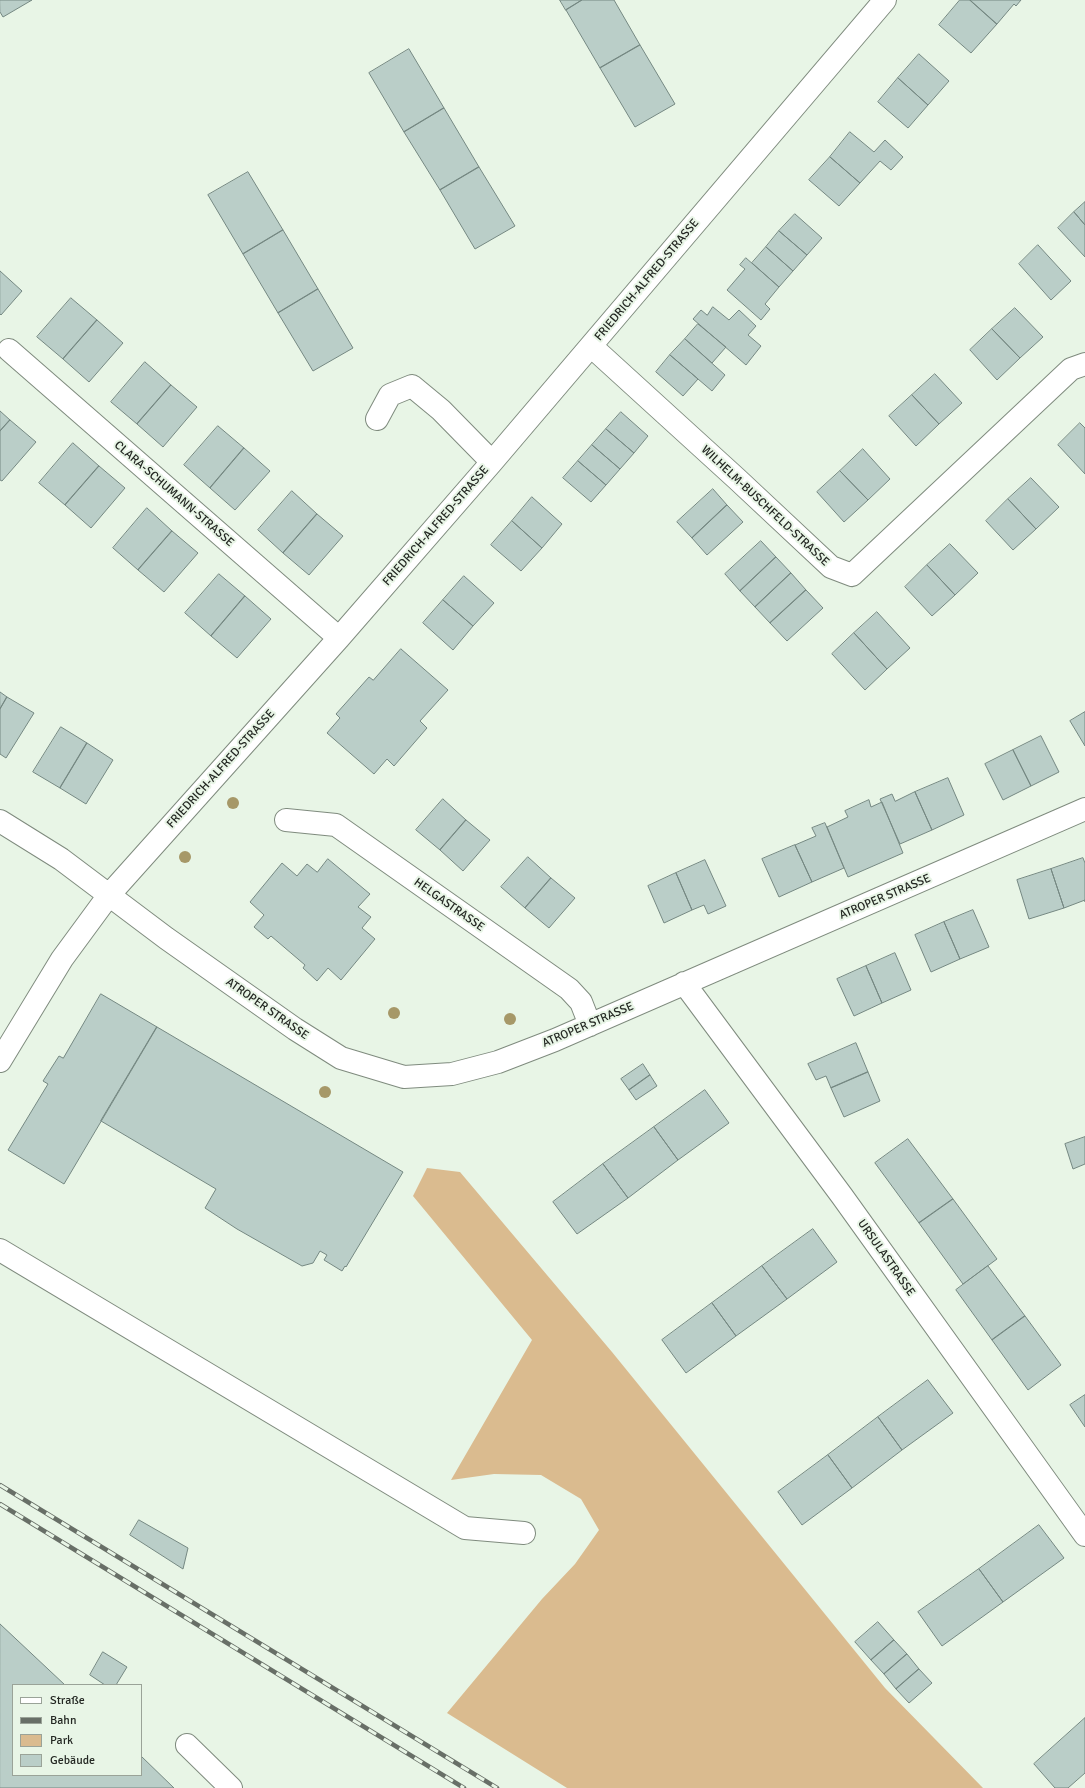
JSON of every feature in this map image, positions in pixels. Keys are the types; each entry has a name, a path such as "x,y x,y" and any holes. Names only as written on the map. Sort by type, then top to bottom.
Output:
{"street":[{"name":"FRIEDRICH-ALFRED-STRASSE","path":"0,1061 62,960 109,895 339,638 492,462 885,0"},
{"name":"WILHELM-BUSCHFELD-STRASSE","path":"591,346 832,567 852,575 1071,369 1085,364"},
{"name":"CLARA-SCHUMANN-STRASSE","path":"9,350 339,638"},
{"path":"377,419 390,395 412,386 441,410 492,462"},
{"name":"ATROPER STRASSE","path":"0,821 61,859 205,966 295,1029 341,1058 404,1077 452,1074 498,1062 555,1040 1085,809"},
{"name":"HELGASTRASSE","path":"286,820 336,825 569,989 581,1002 590,1025"},
{"name":"URSULASTRASSE","path":"684,983 842,1196 1083,1529"},
{"path":"0,1250 465,1528 524,1533"},
{"path":"187,1745 231,1788"}],"green space":[{"path":"427,1168 460,1172 612,1352 885,1688 983,1788 567,1788 447,1713 542,1599 575,1564 599,1530 581,1499 541,1475 494,1474 451,1480 532,1340 413,1196"}],"building":[{"path":"0,0 32,0 3,17 0,12"},
{"path":"560,0 582,0 566,10"},
{"path":"582,0 614,0 640,45 600,68 566,10"},
{"path":"960,0 970,0 997,24 971,53 939,25"},
{"path":"970,0 1021,0 1016,6 1014,4 997,24"},
{"path":"640,45 675,104 635,127 600,68"},
{"path":"409,49 444,108 404,132 369,73"},
{"path":"919,54 949,81 928,105 898,78"},
{"path":"898,78 928,105 908,128 878,102"},
{"path":"444,108 479,167 440,190 404,132"},
{"path":"850,132 874,152 885,140 903,157 891,170 880,161 860,183 830,157"},
{"path":"830,157 860,183 839,206 809,180"},
{"path":"479,167 515,226 475,249 440,190"},
{"path":"248,172 283,230 243,254 208,195"},
{"path":"1085,202 1085,225 1074,212"},
{"path":"1074,212 1085,225 1085,257 1058,228"},
{"path":"795,214 822,238 807,255 779,231"},
{"path":"283,230 318,289 278,313 243,254"},
{"path":"779,231 807,255 793,271 766,247"},
{"path":"1038,245 1071,281 1051,300 1019,264"},
{"path":"766,247 793,271 779,287 752,263"},
{"path":"746,258 779,287 765,304 770,309 761,320 727,290 745,269 740,265"},
{"path":"0,271 22,291 1,315 0,314"},
{"path":"318,289 353,348 313,371 278,313"},
{"path":"71,298 97,320 63,359 37,337"},
{"path":"713,307 729,320 739,310 756,326 748,335 761,346 746,365 693,319 701,310 707,315"},
{"path":"1015,308 1043,337 1020,358 992,329"},
{"path":"97,320 123,343 89,382 63,359"},
{"path":"698,324 726,347 712,363 685,339"},
{"path":"992,329 1020,358 997,380 970,350"},
{"path":"685,339 725,375 712,391 670,355"},
{"path":"670,355 698,379 683,396 656,372"},
{"path":"145,362 171,385 137,424 111,402"},
{"path":"935,374 962,403 939,424 912,395"},
{"path":"171,385 197,407 163,447 137,424"},
{"path":"912,395 939,424 916,446 889,416"},
{"path":"0,411 10,420 0,431"},
{"path":"621,412 648,436 634,453 606,429"},
{"path":"10,420 36,442 2,481 0,480 0,431"},
{"path":"1080,423 1085,428 1085,474 1058,445"},
{"path":"218,426 244,448 210,488 184,465"},
{"path":"606,429 634,453 620,469 592,445"},
{"path":"73,443 99,466 65,505 39,483"},
{"path":"592,445 620,469 606,485 578,461"},
{"path":"244,448 270,471 235,510 210,488"},
{"path":"863,449 890,479 868,500 840,471"},
{"path":"578,461 606,485 591,502 563,478"},
{"path":"99,466 125,488 91,528 65,505"},
{"path":"840,471 868,500 844,522 817,492"},
{"path":"1031,478 1059,507 1036,529 1008,499"},
{"path":"713,489 727,505 692,538 677,522"},
{"path":"292,491 317,514 283,553 258,530"},
{"path":"532,497 562,524 542,548 512,521"},
{"path":"1008,499 1036,529 1013,550 986,521"},
{"path":"727,505 743,522 707,555 692,538"},
{"path":"147,508 172,531 138,570 113,548"},
{"path":"317,514 343,536 309,575 283,553"},
{"path":"512,521 542,548 521,571 491,545"},
{"path":"172,531 198,553 164,592 138,570"},
{"path":"761,541 776,557 740,591 725,574"},
{"path":"950,544 978,573 955,595 927,565"},
{"path":"776,557 791,573 755,607 740,591"},
{"path":"927,565 955,595 932,616 905,587"},
{"path":"791,573 806,590 770,623 755,607"},
{"path":"219,574 245,596 211,636 185,613"},
{"path":"464,576 494,603 473,626 443,600"},
{"path":"806,590 823,608 787,641 770,623"},
{"path":"245,596 271,619 237,658 211,636"},
{"path":"443,600 473,626 453,650 423,623"},
{"path":"877,612 910,648 887,669 854,633"},
{"path":"854,633 887,669 865,690 832,654"},
{"path":"401,649 448,690 420,721 427,728 394,766 387,759 374,774 327,733 340,718 336,714 369,677 373,680"},
{"path":"0,692 7,697 0,709"},
{"path":"7,697 34,713 6,758 0,754 0,709"},
{"path":"1085,712 1085,746 1070,721"},
{"path":"61,727 87,743 60,788 33,772"},
{"path":"1041,736 1059,772 1031,786 1013,750"},
{"path":"87,743 113,760 86,804 60,788"},
{"path":"1013,750 1031,786 1003,800 985,764"},
{"path":"948,778 964,815 932,830 915,792"},
{"path":"915,792 932,830 900,844 880,799 892,794 895,801"},
{"path":"443,799 466,820 440,850 416,830"},
{"path":"869,800 871,807 882,802 903,853 848,877 827,827 848,817 845,811"},
{"path":"466,820 490,840 463,871 440,850"},
{"path":"825,823 844,868 812,882 795,845 816,836 812,828"},
{"path":"795,845 812,882 779,897 762,859"},
{"path":"528,857 551,878 525,908 501,887"},
{"path":"1083,858 1085,863 1085,900 1064,908 1051,869"},
{"path":"328,859 370,894 358,907 371,917 362,928 375,939 341,980 328,968 317,981 303,968 305,965 271,936 268,939 254,927 264,915 250,902 282,863 297,876 307,864 317,872"},
{"path":"705,860 726,906 708,914 704,905 692,910 676,873"},
{"path":"1051,869 1064,908 1029,919 1017,880"},
{"path":"676,873 692,910 664,923 648,886"},
{"path":"551,878 575,898 549,928 525,908"},
{"path":"973,910 989,947 960,959 944,922"},
{"path":"944,922 960,959 931,972 915,935"},
{"path":"895,953 911,990 882,1003 866,966"},
{"path":"866,966 882,1003 854,1016 837,979"},
{"path":"101,994 157,1027 64,1184 8,1150 48,1084 43,1081 59,1056 63,1058"},
{"path":"157,1027 403,1172 346,1267 345,1266 342,1271 324,1260 327,1255 320,1251 313,1263 302,1266 237,1229 205,1208 216,1189 101,1121"},
{"path":"856,1043 868,1072 831,1088 826,1076 816,1080 808,1064"},
{"path":"643,1064 650,1075 629,1090 621,1079"},
{"path":"868,1072 880,1101 844,1117 831,1088"},
{"path":"650,1075 657,1086 636,1100 629,1090"},
{"path":"705,1090 729,1123 678,1160 654,1127"},
{"path":"654,1127 678,1160 628,1198 603,1164"},
{"path":"1085,1137 1085,1164 1073,1169 1065,1144"},
{"path":"908,1139 953,1199 919,1223 875,1163"},
{"path":"603,1164 628,1198 577,1234 553,1202"},
{"path":"953,1199 997,1259 963,1284 919,1223"},
{"path":"813,1229 837,1262 787,1299 762,1266"},
{"path":"762,1266 787,1299 736,1336 712,1303"},
{"path":"988,1266 1025,1316 992,1340 956,1290"},
{"path":"712,1303 736,1336 686,1373 662,1340"},
{"path":"1025,1316 1061,1365 1028,1390 992,1340"},
{"path":"928,1380 953,1413 902,1450 878,1417"},
{"path":"1085,1395 1085,1427 1070,1405"},
{"path":"878,1417 902,1450 852,1488 828,1455"},
{"path":"828,1455 852,1488 802,1525 778,1492"},
{"path":"139,1520 188,1548 183,1569 130,1535"},
{"path":"1039,1525 1064,1558 1003,1602 979,1569"},
{"path":"979,1569 1003,1602 942,1646 918,1612"},
{"path":"878,1622 894,1640 871,1660 855,1642"},
{"path":"0,1624 64,1684 12,1684 12,1776 142,1776 142,1757 174,1788 0,1788"},
{"path":"894,1640 907,1654 884,1674 871,1660"},
{"path":"103,1652 127,1667 117,1684 104,1684 90,1675"},
{"path":"907,1654 919,1669 896,1689 884,1674"},
{"path":"919,1669 932,1683 909,1703 896,1689"},
{"path":"1085,1718 1085,1773 1068,1788 1055,1788 1034,1764"}],"railway":[{"path":"0,1485 497,1788"},
{"path":"0,1504 464,1788"}]}
